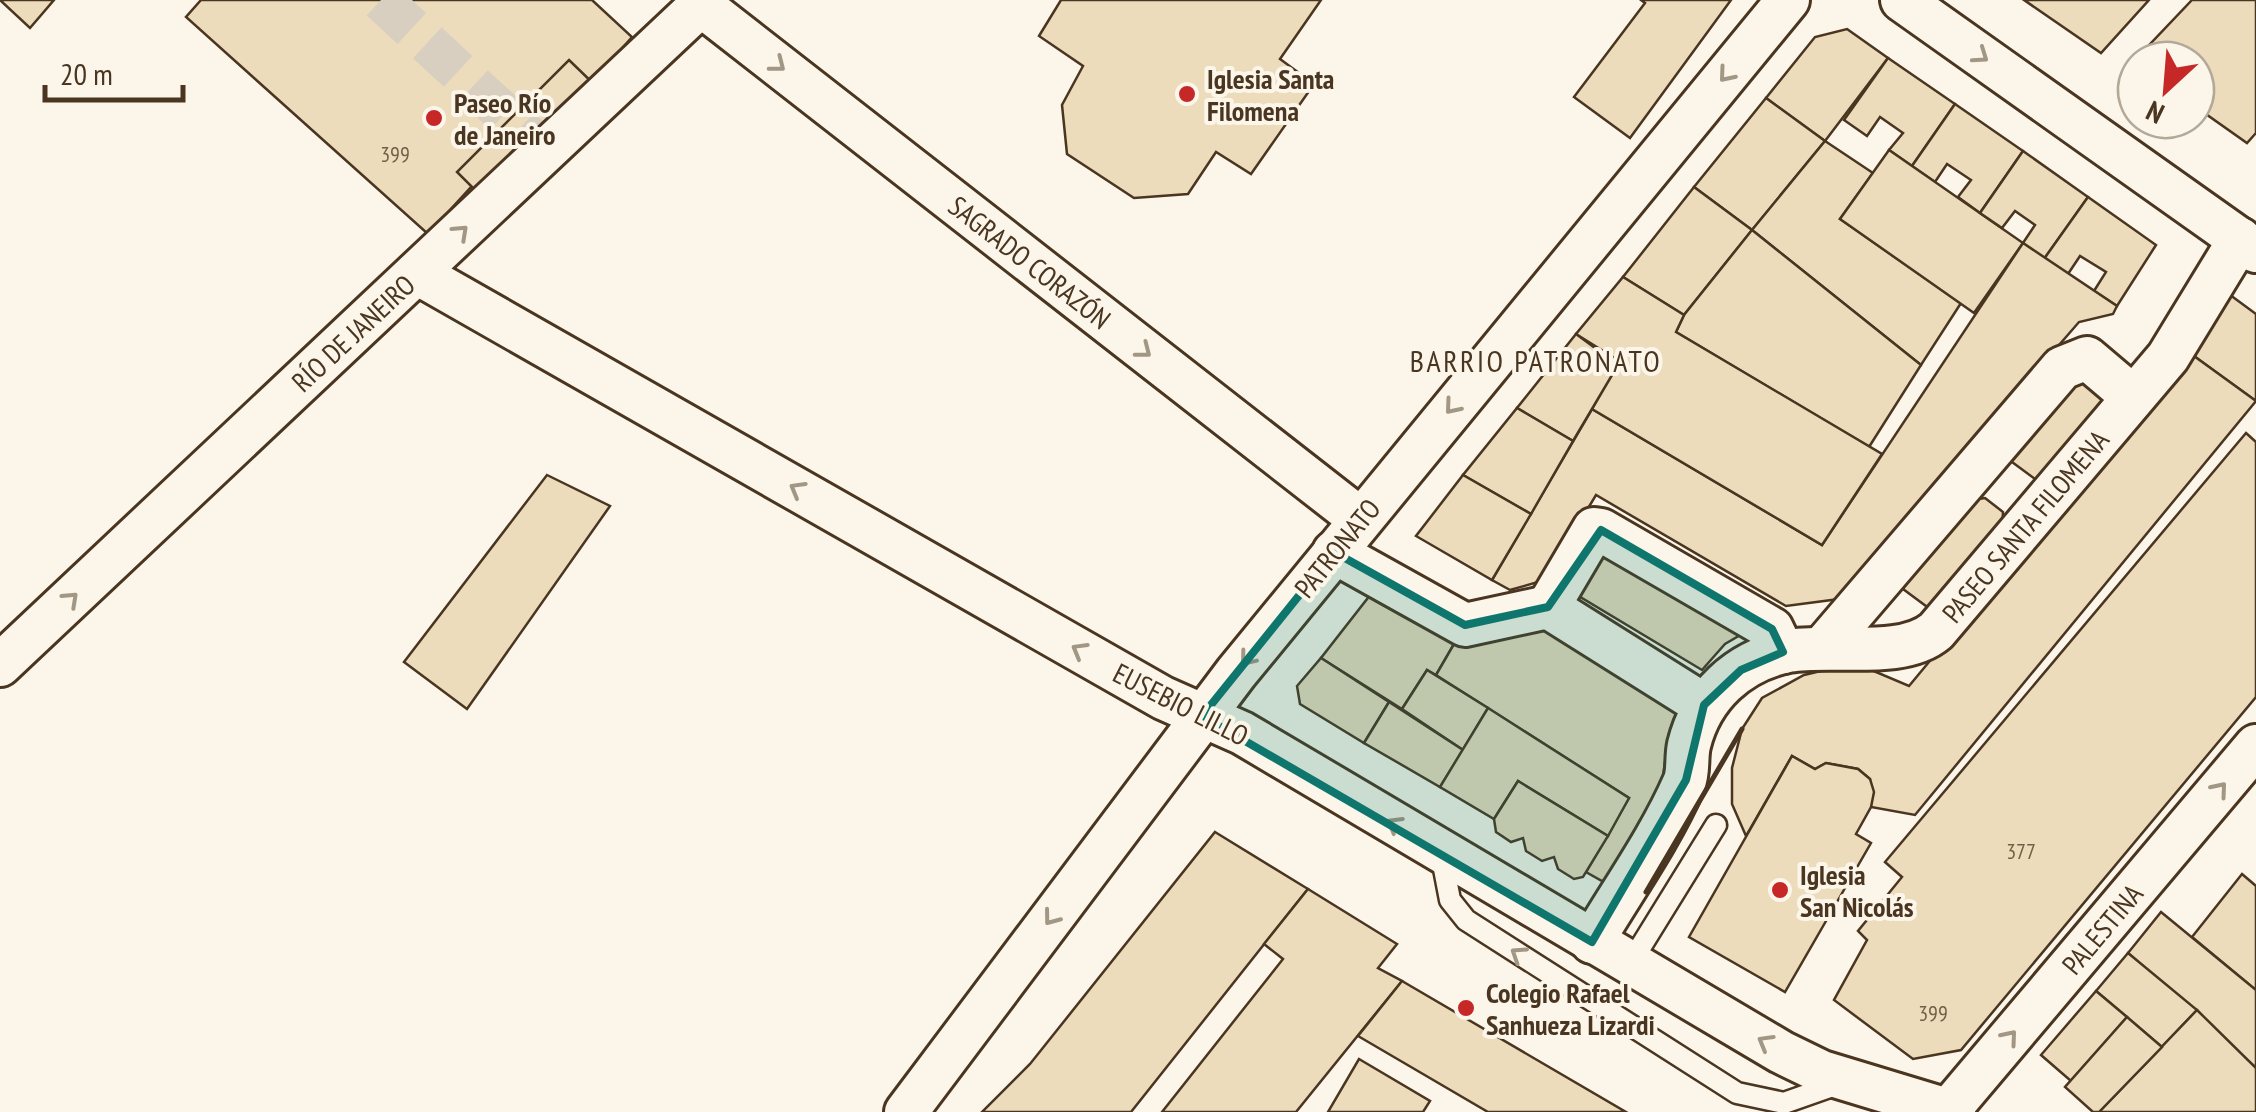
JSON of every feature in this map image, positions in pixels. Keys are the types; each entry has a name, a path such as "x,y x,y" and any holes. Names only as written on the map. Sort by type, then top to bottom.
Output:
{"street":[{"name":"PATRONATO","path":"906,1112 1202,716 1788,0"},
{"path":"1902,0 2248,245"},
{"name":"SAGRADO CORAZÓN","path":"704,2 1347,536 1465,625 1548,607"},
{"name":"RÍO DE JANEIRO","path":"0,666 704,2"},
{"name":"PASEO SANTA FILOMENA","path":"1592,942 1686,780 1687,752 1704,705 1741,670 1783,652 1825,645 1874,649 1924,642 2168,357 2248,245"},
{"name":"EUSEBIO LILLO","path":"417,273 1162,698 1242,733 1782,1052 1850,1081 1950,1111"},
{"path":"1825,645 2062,368 2087,358 2134,397"},
{"path":"1704,705 1548,607 1594,529 1772,629 1783,652"},
{"name":"PALESTINA","path":"1950,1111 2256,746"}],"lane":[{"path":"1630,964 1716,825"},
{"path":"1440,851 1450,900 1466,920 1737,1093 1784,1103 1850,1081"}],"highlighted area":[{"path":"1601,530 1772,629 1783,652 1741,670 1704,705 1686,780 1592,942 1202,716 1334,552 1465,625 1548,607"}],"building":[{"path":"0,0 54,0 30,28"},
{"name":"Paseo Río de Janeiro","path":"201,0 592,0 632,37 487,202 471,187 428,234 186,17"},
{"name":"Iglesia Santa Filomena","path":"1061,0 1321,0 1280,59 1314,84 1251,174 1216,152 1188,194 1134,198 1067,154 1062,105 1083,66 1039,36"},
{"path":"1641,0 1731,0 1630,138 1574,97 1645,3"},
{"path":"2024,0 2149,0 2101,53"},
{"path":"2192,0 2256,0 2256,133 2247,143 2216,121 2216,40 2154,40"},
{"path":"1847,29 1888,58 1825,141 1766,98 1815,37"},
{"path":"1888,58 1955,104 1912,166 1889,150 1903,133 1880,117 1867,136 1844,120"},
{"path":"569,60 599,89 487,202 457,172"},
{"path":"1766,98 1825,141 1752,230 1694,187"},
{"path":"1955,104 2023,151 1980,213 1958,197 1971,180 1947,164 1935,182 1912,166"},
{"path":"1825,141 1873,173 1840,219 1961,303 1921,365 1752,230"},
{"path":"1889,150 2023,243 1974,313 1840,219"},
{"path":"2023,151 2088,197 2044,259 2023,243 2035,225 2015,211 2002,228 1980,213"},
{"path":"1694,187 1752,230 1684,315 1623,277"},
{"path":"2088,197 2156,245 2117,306 2094,291 2106,272 2080,256 2068,274 2044,259"},
{"path":"1752,230 1921,365 1869,447 1676,332 1684,315"},
{"path":"2023,243 2117,306 2113,314 2079,322 1839,599 1786,606 1596,495 1545,580 1510,590 1492,580 1592,409 1822,545"},
{"path":"1623,277 1684,315 1676,332 1882,454 1822,545 1592,409 1619,361 1576,334"},
{"path":"2222,289 2256,314 2256,401 2187,351"},
{"path":"1576,334 1618,365 1573,441 1517,408"},
{"path":"2187,351 2256,401 1915,815 1871,807 1870,779 1858,769 1826,763 1815,769 1792,756 1746,836 1732,804 1732,768 1742,729 1762,698 1804,675 1842,666 1869,669 1909,686"},
{"path":"2090,368 2108,403 2048,473 2035,479 2008,459"},
{"path":"1517,408 1573,441 1531,514 1463,475"},
{"path":"2246,433 2256,442 2256,697 1961,1050 1913,1059 1834,1000 1867,940 1858,931 1902,877 1885,862"},
{"path":"547,475 610,506 467,709 404,662"},
{"path":"1463,475 1531,514 1492,580 1416,536"},
{"path":"1985,498 2003,512 2002,533 1930,609 1903,589 1908,571 1965,501"},
{"path":"1605,540 1754,627 1725,644 1702,670 1572,592"},
{"path":"1371,594 1454,644 1436,675 1427,670 1402,709 1321,658"},
{"path":"1553,620 1683,699 1669,733 1661,791 1614,874 1602,881 1586,872 1629,798 1436,675 1454,644"},
{"path":"1321,658 1389,702 1364,743 1300,704 1297,686"},
{"path":"1427,670 1488,708 1463,750 1402,709"},
{"path":"1389,702 1463,750 1440,787 1364,743"},
{"path":"1488,708 1629,798 1608,836 1518,781 1494,819 1440,787"},
{"name":"Iglesia San Nicolás","path":"1792,756 1815,769 1826,763 1858,769 1870,779 1874,792 1871,807 1856,834 1871,843 1785,992 1689,937"},
{"path":"1518,781 1608,836 1583,877 1574,879 1558,869 1554,857 1542,861 1526,851 1523,838 1511,842 1496,832 1494,819"},
{"path":"1215,832 1308,889 1131,1112 982,1112 1030,1064"},
{"path":"2242,874 2256,886 2256,990 2192,937"},
{"path":"1308,889 1397,944 1378,968 1402,981 1296,1112 1162,1112 1283,959 1264,944"},
{"path":"2161,912 2256,990 2256,1068 2128,953"},
{"path":"2128,953 2197,1010 2162,1047 2096,991"},
{"path":"1402,981 1626,1112 1488,1112 1358,1036"},
{"path":"2096,991 2127,1017 2071,1081 2041,1055"},
{"path":"2197,1010 2256,1068 2256,1112 2099,1112"},
{"path":"2127,1017 2162,1047 2099,1112 2093,1112 2065,1087"},
{"path":"1359,1059 1430,1101 1423,1112 1328,1112"}],"tunnel":[{"path":"381,0 541,148"}],"wall":[{"path":"1646,892 1742,729"}],"place":[{"name":"Iglesia Santa Filomena","path":"1187,94"},
{"name":"Paseo Río de Janeiro","path":"434,118"},
{"name":"Iglesia San Nicolás","path":"1780,890"},
{"name":"Colegio Rafael Sanhueza Lizardi","path":"1466,1008"}],"district":[{"name":"BARRIO PATRONATO","path":"1536,360"}]}
